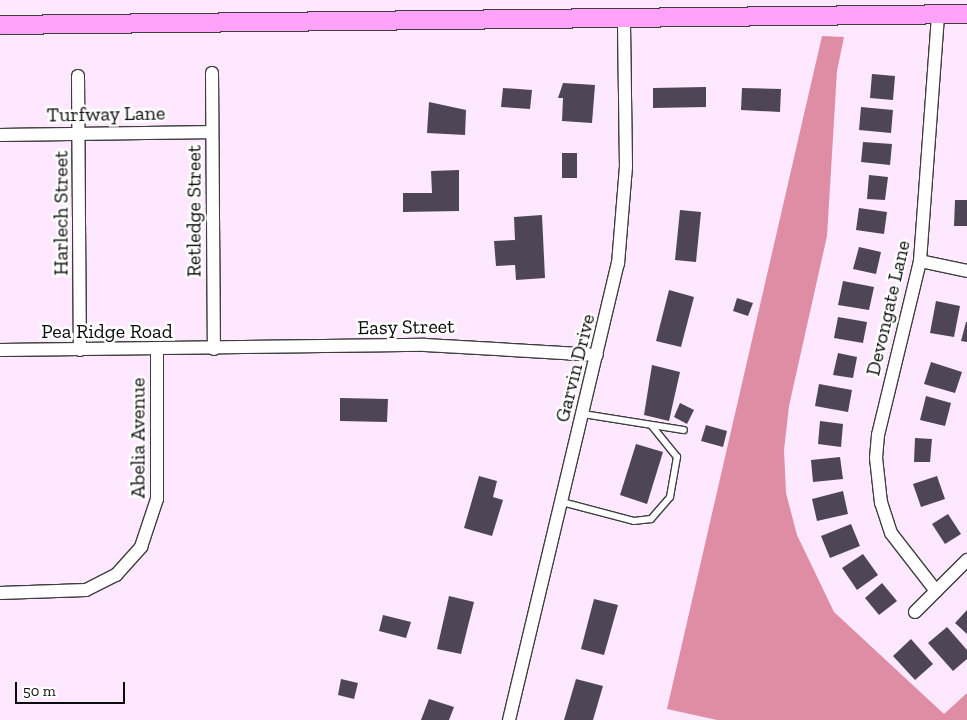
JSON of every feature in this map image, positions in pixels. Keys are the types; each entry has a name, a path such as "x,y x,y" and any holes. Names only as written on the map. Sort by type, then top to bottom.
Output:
{"main road":[{"path":"0,25 967,14"}],"street":[{"name":"Devongate Lane","path":"936,591 891,532 881,504 876,466 878,435 920,261 938,14"},
{"name":"Garvin Drive","path":"509,720 597,355 624,216 624,18"},
{"name":"Retledge Street","path":"212,73 214,349"},
{"name":"Harlech Street","path":"78,76 80,350"},
{"name":"Turfway Lane","path":"0,135 212,132"},
{"path":"920,261 967,271"},
{"name":"Easy Street","path":"214,349 497,346 597,355"},
{"name":"Abelia Avenue","path":"0,593 86,590 116,575 141,547 158,499 156,349"},
{"name":"Pea Ridge Road","path":"0,350 214,349"},
{"path":"915,612 967,560"}],"lane":[{"path":"583,414 684,430"},
{"path":"562,502 634,522 651,519 670,497 677,457 652,426"}],"shaded area":[{"path":"822,36 844,37 837,71 827,236 789,406 784,450 786,493 797,535 834,612 944,714 967,693 967,720 717,720 667,709"}],"building":[{"path":"872,74 895,76 893,100 870,98"},
{"path":"563,83 595,85 592,123 562,121 563,98 558,98"},
{"path":"706,87 706,107 653,108 653,88"},
{"path":"503,88 532,90 530,109 501,107"},
{"path":"742,88 781,89 780,112 741,110"},
{"path":"429,102 466,110 465,135 427,133"},
{"path":"861,107 893,110 891,133 859,130"},
{"path":"863,142 892,144 890,165 861,162"},
{"path":"562,153 577,153 577,178 562,178"},
{"path":"459,170 459,211 403,212 403,193 432,193 431,171"},
{"path":"869,175 888,177 885,200 867,199"},
{"path":"955,200 967,200 967,226 954,226"},
{"path":"859,208 887,212 884,234 856,230"},
{"path":"680,210 701,212 696,262 675,260"},
{"path":"542,215 545,278 516,280 515,265 496,266 494,241 515,240 514,217"},
{"path":"859,247 881,252 876,274 853,269"},
{"path":"843,281 874,287 869,310 838,305"},
{"path":"669,290 694,297 681,347 656,341"},
{"path":"737,298 753,303 748,316 733,311"},
{"path":"936,301 960,306 954,337 930,333"},
{"path":"838,317 867,322 863,343 834,338"},
{"path":"967,322 967,342 961,341"},
{"path":"838,353 857,357 853,378 833,375"},
{"path":"931,362 962,372 955,393 924,384"},
{"path":"652,365 680,372 669,421 644,415"},
{"path":"819,384 852,390 848,412 815,406"},
{"path":"926,396 951,403 945,426 920,420"},
{"path":"340,398 388,399 387,422 340,421"},
{"path":"680,403 694,410 687,424 674,417"},
{"path":"820,421 843,424 841,447 818,444"},
{"path":"706,425 727,431 723,447 701,441"},
{"path":"915,438 932,439 930,462 914,462"},
{"path":"636,444 663,452 647,504 620,495"},
{"path":"840,457 843,479 813,482 811,460"},
{"path":"479,476 497,481 493,497 503,500 492,536 464,528"},
{"path":"937,476 945,499 921,507 913,484"},
{"path":"843,491 848,514 817,521 812,499"},
{"path":"948,514 961,534 945,544 932,524"},
{"path":"851,524 860,546 830,558 821,536"},
{"path":"863,554 878,575 857,590 842,568"},
{"path":"882,583 897,601 879,615 865,598"},
{"path":"449,596 474,602 461,654 437,649"},
{"path":"594,599 618,605 604,655 581,649"},
{"path":"967,610 967,634 955,623"},
{"path":"383,615 411,622 406,638 379,631"},
{"path":"947,627 967,650 967,659 953,671 928,643"},
{"path":"911,639 933,664 915,680 893,656"},
{"path":"341,679 358,683 354,699 338,695"},
{"path":"576,679 603,686 593,720 564,720"},
{"path":"429,699 454,707 449,720 421,720"}]}
